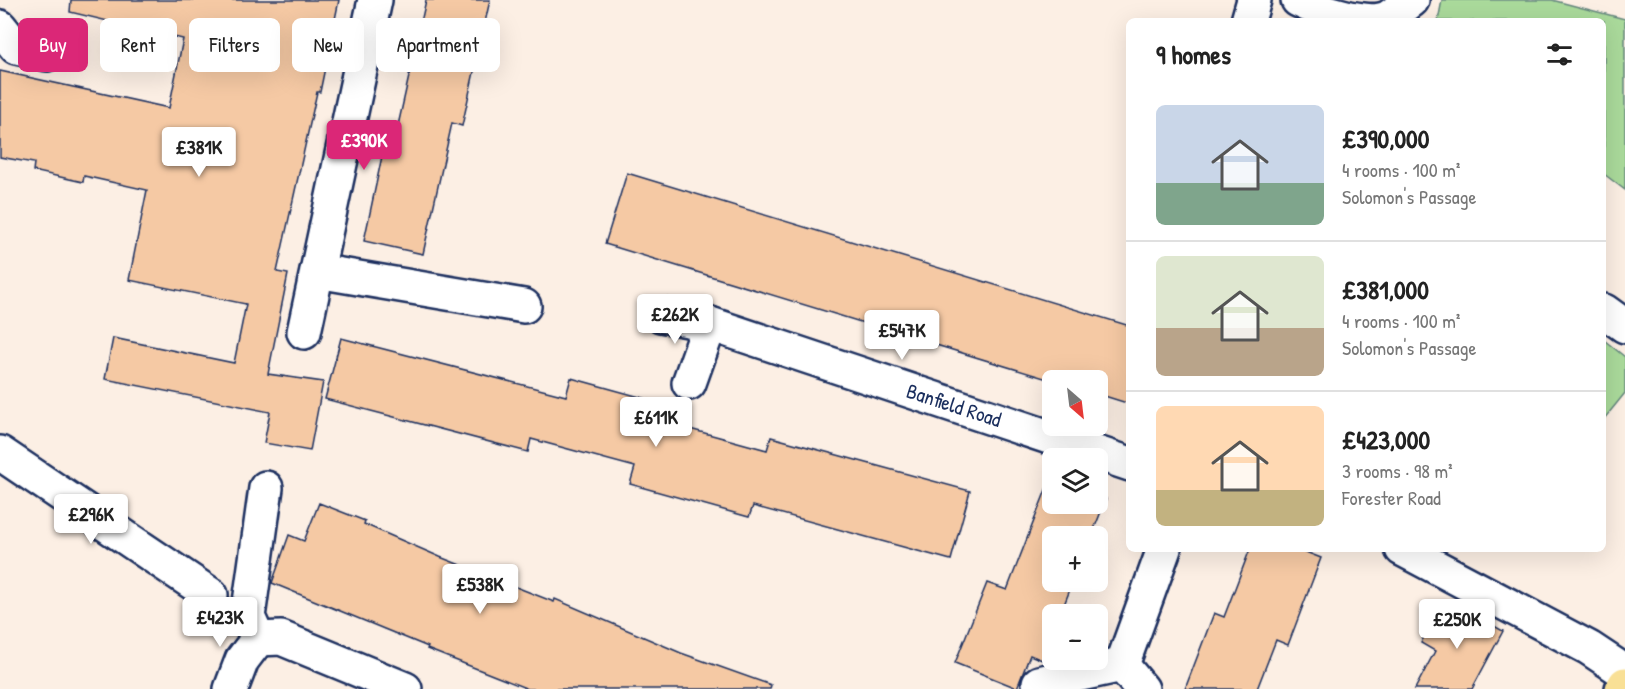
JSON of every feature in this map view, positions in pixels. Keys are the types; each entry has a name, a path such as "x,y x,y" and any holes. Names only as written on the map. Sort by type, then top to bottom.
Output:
{"main road":[{"path":"1622,689 1625,684"}],"street":[{"path":"304,332 375,0"},
{"path":"1249,18 1254,0"},
{"path":"1298,0 1333,13 1357,18"},
{"path":"1388,18 1412,0"},
{"path":"0,27 18,47"},
{"path":"317,271 524,306"},
{"path":"1606,312 1625,326"},
{"name":"Banfield Road","path":"661,315 710,324 1126,463"},
{"path":"689,383 710,324"},
{"path":"0,453 211,595"},
{"path":"258,639 248,617 266,488"},
{"path":"1039,683 1132,677 1163,552"},
{"path":"1408,552 1589,648 1625,672"},
{"path":"258,639 281,638 405,689"},
{"path":"231,689 242,660 258,639"}],"green space":[{"path":"1442,0 1552,0 1625,19 1625,190 1606,176 1606,18 1439,18"},
{"path":"1606,342 1625,357 1625,393 1606,417"}],"building":[{"path":"71,0 339,0 335,18 292,18 292,72 324,72 320,92 317,92 277,272 288,274 268,374 323,382 310,451 264,443 270,412 105,379 113,338 234,363 246,304 129,280 147,190 84,176 83,182 33,171 34,163 0,157 0,71 169,108 183,39 177,38 177,18 100,19 70,12"},
{"path":"426,0 490,0 486,18 422,18"},
{"path":"410,72 474,72 462,126 452,123 423,254 364,241 388,128 397,130"},
{"path":"627,173 1126,325 1126,403 1108,397 1108,370 1042,370 1042,377 605,244"},
{"path":"341,338 566,396 571,378 658,402 653,419 767,450 771,437 970,491 951,560 753,506 749,517 630,484 635,467 531,439 528,452 325,399"},
{"path":"1042,500 1042,514 1100,514 1095,526 1042,526 1042,592 1069,592 1064,604 1042,604 1042,660 1030,655 1017,688 955,663 987,583 1007,590"},
{"path":"319,503 365,521 364,524 440,557 554,602 555,599 681,653 771,685 770,689 528,689 427,649 428,647 272,583 289,535 304,541"},
{"path":"1249,552 1306,552 1321,558 1288,645 1276,640 1257,689 1185,689 1214,613 1224,617"},
{"path":"1440,606 1460,617 1464,609 1503,631 1472,689 1415,689 1435,651 1421,643"}]}
